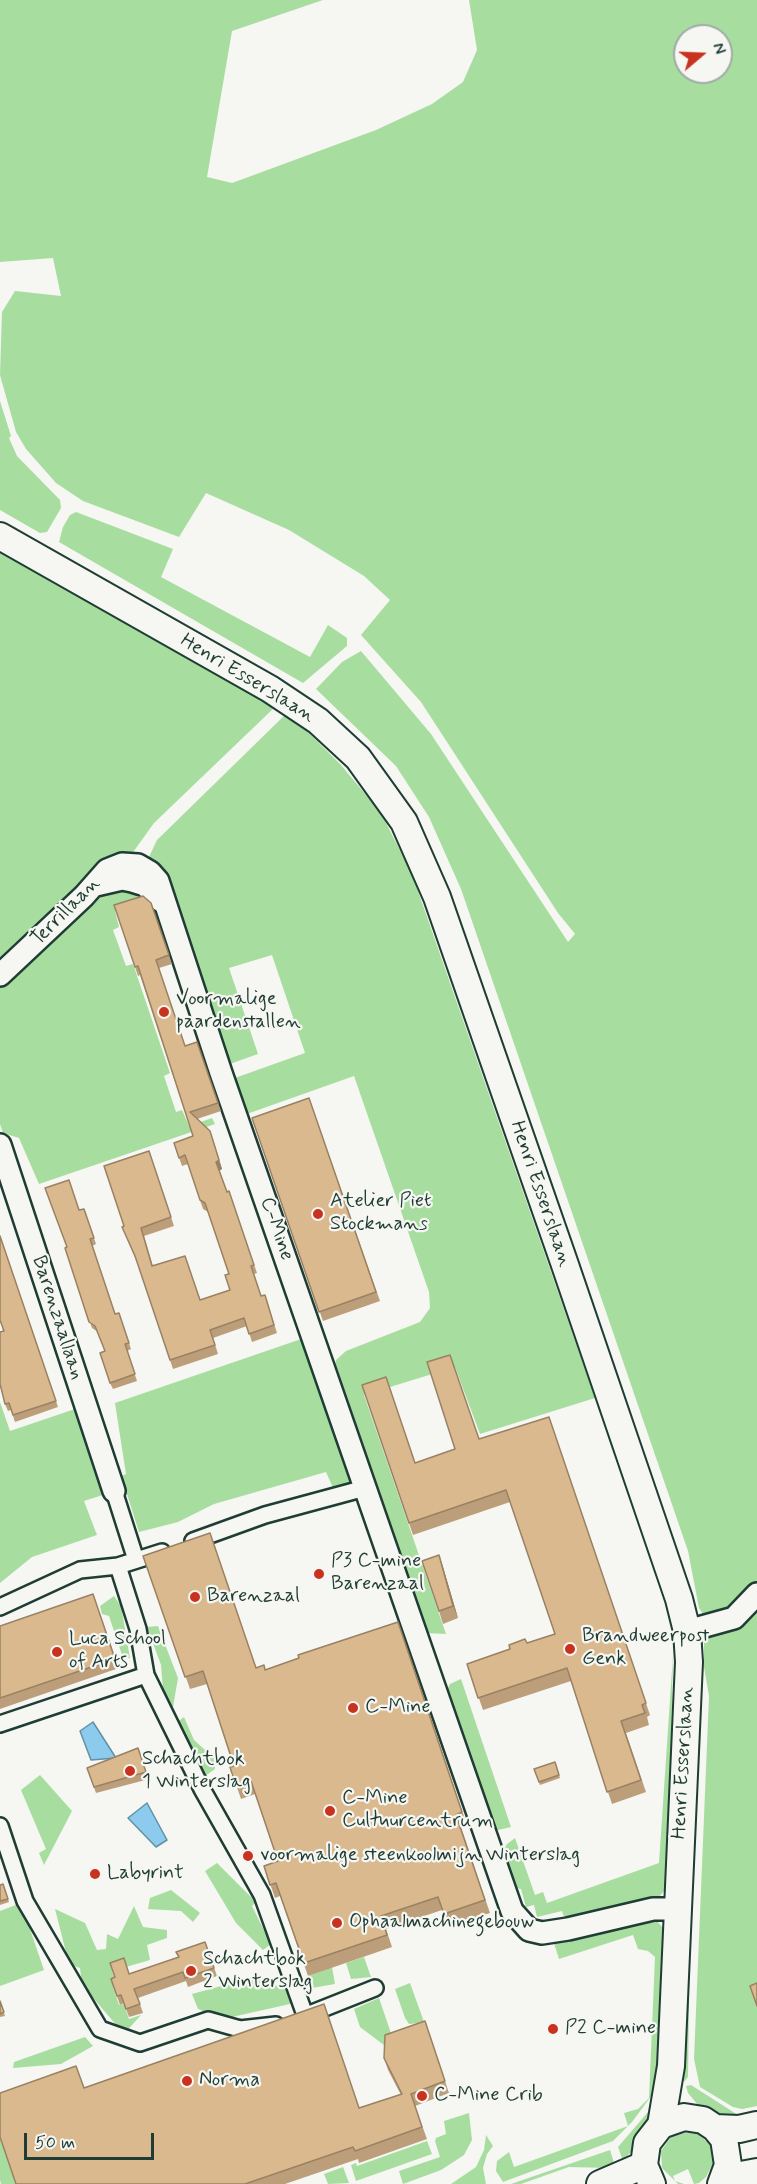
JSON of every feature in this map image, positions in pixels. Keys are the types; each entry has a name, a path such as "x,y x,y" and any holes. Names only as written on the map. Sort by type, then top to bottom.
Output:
{"street":[{"name":"Henri Esserslaan","path":"0,536 270,689 318,721 358,758 404,822 437,897 572,1284 679,1599 687,1631 689,1662 671,2067 661,2125"},
{"name":"Terrillaan","path":"0,975 94,886 107,870 122,864 138,865"},
{"name":"C-Mine","path":"138,865 150,872 158,881 512,1911 529,1930 542,1933 653,1909 677,1909"},
{"path":"94,886 122,879 145,885 155,892 167,909"},
{"name":"Barenzaallaan","path":"0,1145 114,1491"},
{"path":"0,1607 80,1570 118,1566 264,1515 365,1488"},
{"path":"114,1491 136,1560"},
{"path":"118,1566 138,1629 146,1675 202,1789 262,1895 305,2015"},
{"path":"687,1631 734,1618 757,1594"},
{"path":"0,1724 146,1675"},
{"path":"0,1826 25,1901 100,2029 140,2043 208,2020 240,2029 273,2026 375,1988"},
{"name":"Henri Esserslaan","path":"671,2067 682,2095 705,2123 724,2139 729,2165 723,2181"},
{"path":"600,2184 648,2174 647,2143 661,2125 684,2117 705,2123 740,2128 757,2125"},
{"path":"723,2181 757,2172"}],"green space":[{"path":"0,0 323,0 232,31 207,177 232,183 376,130 432,104 463,82 477,50 469,0 757,0 757,1582 746,1598 718,1614 703,1614 699,1608 688,1551 461,889 429,817 396,766 316,689 342,662 361,651 431,734 568,942 575,934 558,913 421,702 361,635 390,600 364,576 289,530 206,493 179,537 83,501 56,483 26,449 16,432 0,375 2,312 15,291 61,296 53,258 0,262"},
{"path":"0,401 11,436 9,438 17,456 60,500 61,508 47,532 40,533 0,510"},
{"path":"76,512 173,549 161,577 310,657 328,625 347,638 347,646 303,683 59,542 63,527 70,515"},
{"path":"0,550 276,706 154,823 131,855 0,963"},
{"path":"288,712 341,765 381,813 412,874 595,1398 480,1434 455,1367 364,1395 446,1634 426,1633 334,1370 336,1360 346,1351 420,1322 430,1308 429,1292 354,1076 244,1115 232,1079 305,1053 272,955 229,968 258,1054 227,1065 149,857 157,840"},
{"path":"108,888 135,891 139,903 115,911 119,927 113,930 126,966 133,964 170,1073 164,1076 176,1112 182,1110 189,1126 212,1118 215,1124 39,1184 19,1138 3,1133 0,1124 0,984"},
{"path":"307,1337 357,1484 334,1490 326,1472 214,1504 178,1522 139,1532 125,1488 120,1489 117,1478 126,1474 115,1403"},
{"path":"0,1402 10,1431 75,1409 78,1415 81,1414 109,1493 84,1501 97,1535 32,1557 0,1583"},
{"path":"114,1596 121,1606 130,1658 123,1658 109,1616 102,1614 100,1606"},
{"path":"757,1608 757,2106 742,2109 733,2107 700,2087 694,2059 709,1696 704,1667 704,1640 748,1617"},
{"path":"158,1626 178,1678 172,1713 164,1703 161,1665 147,1627"},
{"path":"673,1655 668,1884 665,1890 657,1899 565,1920 562,1911 537,1917 534,1905 526,1907 521,1889 512,1887 502,1853 507,1844 515,1838 535,1895 543,1892 547,1903 659,1863"},
{"path":"461,1679 511,1827 498,1830 490,1827 445,1693 450,1684"},
{"path":"184,1717 194,1740 215,1759 215,1769 201,1779 176,1723"},
{"path":"40,1775 72,1811 44,1865 39,1853 46,1849 21,1790"},
{"path":"217,1863 256,1902 252,1906 271,1944 263,1950 236,1923 205,1871"},
{"path":"171,1890 200,1913 193,1922 181,1911 148,1909 150,1898"},
{"path":"21,1903 44,1970 0,1986 0,1911"},
{"path":"134,1906 143,1927 167,1930 167,1938 147,1945 150,1960 112,1971 117,1985 113,1987 119,2005 124,2004 129,2019 141,2015 124,2034 82,1985 80,1968 69,1964 55,1909 85,1923 97,1950 106,1949 107,1934 118,1939"},
{"path":"643,1918 656,1920 664,1929 660,2066 655,2091 628,2126 624,2113 638,2109 649,2098 655,1957 648,1951 638,1949 633,1935 559,1959 553,1940"},
{"path":"690,1929 688,2077 684,2082 681,2065"},
{"path":"364,1957 371,1977 351,1979 346,1963"},
{"path":"332,1967 335,1984 312,1988 306,1984 308,1976"},
{"path":"264,1977 265,1981 291,1992 290,2004 223,2019 198,2009 192,1994 232,1983 230,1979"},
{"path":"410,1983 428,2033 423,2035 420,2023 409,2024 405,2018 395,1989"},
{"path":"379,1998 395,2045 388,2048 360,2027 354,2009"},
{"path":"85,2037 93,2046 61,2064 13,2068 14,2062"},
{"path":"691,2085 738,2115 741,2122 703,2111 688,2093 686,2086"},
{"path":"660,2098 642,2139 623,2161 618,2147"},
{"path":"469,2113 472,2140 464,2155 441,2170 403,2184 399,2171 440,2157 435,2141 436,2138 446,2134 444,2121"},
{"path":"628,2126 613,2141 503,2182 496,2171 497,2161 509,2152 514,2167"},
{"path":"688,2132 696,2133 710,2144 714,2161 706,2177 699,2183 694,2184 688,2169 673,2176 675,2181 662,2168 661,2151 671,2137"},
{"path":"486,2135 493,2146 487,2154 483,2168 486,2184 451,2184 476,2167 484,2150"},
{"path":"0,2136 17,2184 1,2184"},
{"path":"427,2141 432,2154 356,2181 351,2165 356,2163 357,2166"},
{"path":"610,2150 614,2163 611,2168 569,2167 521,2184 511,2184"},
{"path":"343,2167 349,2183 328,2184 324,2174"}],"water":[{"path":"93,1722 116,1758 91,1760 80,1731"},
{"path":"147,1803 167,1840 156,1847 128,1818"}],"building":[{"path":"143,896 151,903 169,955 156,960 185,1046 197,1042 218,1103 190,1112 210,1131 219,1160 216,1162 227,1192 229,1191 254,1265 251,1266 261,1296 265,1295 274,1325 249,1334 244,1318 210,1330 215,1345 170,1360 135,1256 122,1227 124,1226 104,1166 149,1151 171,1217 141,1228 152,1266 185,1256 200,1300 230,1290 225,1275 229,1274 205,1203 200,1200 185,1155 179,1158 174,1143 193,1136 138,966 135,967 114,905"},
{"name":"Atelier Piet Stockmans","path":"309,1098 376,1292 319,1312 252,1118"},
{"path":"69,1180 79,1210 84,1209 94,1238 90,1239 115,1314 119,1313 129,1343 125,1344 135,1374 110,1383 100,1353 105,1351 95,1326 89,1322 65,1248 67,1247 45,1188"},
{"path":"0,1236 56,1401 13,1415 9,1403 5,1404 0,1384 0,1332 4,1331 0,1320"},
{"path":"450,1355 479,1439 549,1417 646,1703 642,1705 645,1713 621,1721 641,1780 607,1792 567,1668 478,1698 467,1664 510,1649 509,1645 525,1639 527,1643 555,1634 506,1490 409,1523 362,1385 386,1377 415,1463 455,1449 427,1362"},
{"path":"210,1533 256,1668 264,1665 265,1670 299,1658 298,1655 398,1622 462,1812 456,1815 485,1900 444,1914 438,1897 381,1916 387,1935 304,1963 276,1883 270,1885 264,1866 278,1861 251,1781 236,1787 230,1767 234,1766 203,1671 185,1677 143,1556"},
{"path":"439,1555 453,1606 439,1611 422,1561"},
{"name":"Luca School of Arts","path":"93,1594 115,1659 0,1698 0,1626"},
{"path":"138,1748 146,1772 94,1787 87,1768"},
{"path":"555,1762 559,1775 539,1782 534,1769"},
{"path":"3,1884 8,1899 0,1901 0,1885"},
{"path":"205,1942 214,1968 185,1978 183,1972 134,1989 140,2004 126,2009 121,1995 117,1996 111,1979 115,1977 110,1963 124,1958 129,1974 179,1957 176,1952"},
{"path":"757,1983 757,2006 750,1986"},
{"path":"0,2001 4,2012 0,2014"},
{"path":"324,2004 359,2108 402,2094 384,2058 385,2035 425,2021 445,2081 411,2094 422,2127 355,2151 353,2147 245,2184 16,2184 0,2137 0,2093 76,2066 84,2088"}],"place":[{"name":"Voormalige paardenstallen","path":"164,1012"},
{"name":"Atelier Piet Stockmans","path":"318,1214"},
{"name":"P3 C-mine Barenzaal","path":"319,1574"},
{"name":"Barenzaal","path":"195,1597"},
{"name":"Brandweerpost Genk","path":"570,1649"},
{"name":"Luca School of Arts","path":"57,1652"},
{"name":"C-Mine","path":"353,1708"},
{"name":"Schachtbok 1 Winterslag","path":"130,1771"},
{"name":"C-Mine Cultuurcentrum","path":"330,1811"},
{"name":"voormalige steenkoolmijn Winterslag","path":"248,1856"},
{"name":"Labyrint","path":"95,1874"},
{"name":"Ophaalmachinegebouw","path":"337,1923"},
{"name":"Schachtbok 2 Winterslag","path":"191,1971"},
{"name":"P2 C-mine","path":"553,2029"},
{"name":"Norma","path":"187,2081"},
{"name":"C-Mine Crib","path":"422,2096"}]}
